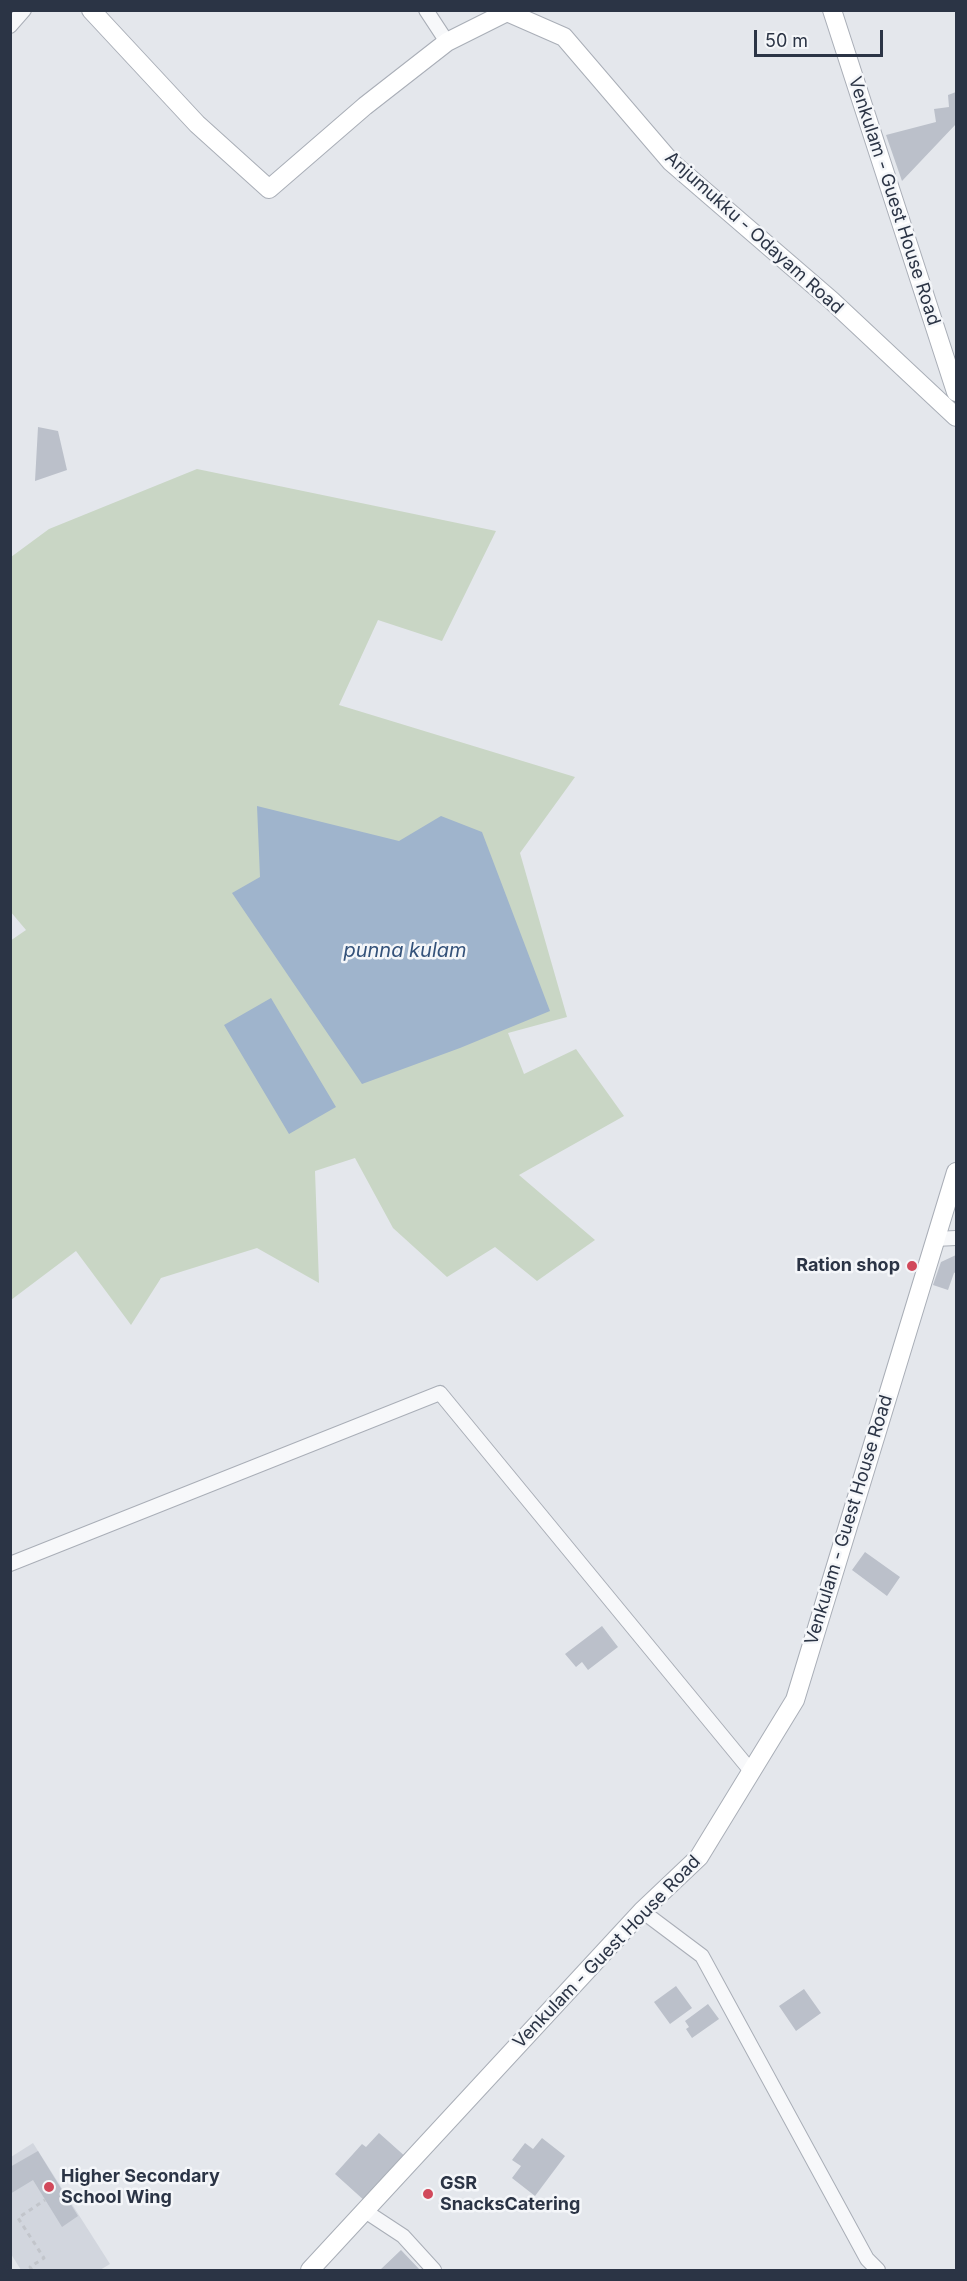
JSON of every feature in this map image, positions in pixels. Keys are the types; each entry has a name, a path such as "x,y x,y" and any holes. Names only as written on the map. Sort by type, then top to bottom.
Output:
{"main road":[{"name":"Anjumukku - Odayam Road","path":"91,10 196,124 269,189 364,106 447,42 507,12 520,14 564,37 671,162 831,300 957,417"},
{"name":"Venkulam - Guest House Road","path":"831,10 956,387"},
{"name":"Venkulam - Guest House Road","path":"310,2271 642,1911 699,1857 795,1700 957,1172"}],"street":[{"path":"10,26 24,10"},
{"path":"426,10 447,42"},
{"path":"935,1239 957,1238"},
{"path":"10,1564 440,1393 751,1772"},
{"path":"642,1911 702,1956 867,2259 878,2271"},
{"path":"365,2211 403,2236 434,2271"}],"path":[{"path":"32,2271 30,2267 44,2258 18,2218 45,2200"}],"shaded area":[{"path":"33,2143 110,2264 100,2270 21,2270 11,2254 11,2157"}],"green space":[{"path":"197,469 496,531 442,641 378,620 339,705 575,777 520,853 567,1017 508,1033 524,1074 576,1049 624,1116 519,1175 595,1240 537,1281 495,1247 447,1277 393,1228 355,1158 315,1171 319,1283 257,1248 161,1278 131,1325 76,1251 11,1300 10,941 26,930 10,911 11,557 49,529"}],"water":[{"name":"punna kulam","path":"257,806 399,841 441,816 482,832 550,1011 460,1048 362,1084 232,893 260,877"},
{"path":"271,998 336,1107 289,1134 224,1025"}],"building":[{"path":"956,92 956,124 902,181 886,135 936,122 934,109 949,107 948,95"},
{"path":"38,427 58,431 67,470 35,481"},
{"path":"956,1255 956,1272 948,1290 933,1285 941,1262"},
{"path":"865,1552 900,1577 887,1596 852,1570"},
{"path":"602,1626 618,1647 588,1670 582,1662 576,1667 565,1654"},
{"path":"676,1986 692,2008 670,2024 654,2002"},
{"path":"804,1989 821,2013 796,2031 779,2006"},
{"path":"708,2004 719,2019 692,2038 686,2029 689,2027 685,2021"},
{"path":"379,2133 407,2158 366,2202 335,2174 362,2144 366,2147"},
{"path":"542,2138 565,2156 535,2196 512,2178 521,2166 512,2160 525,2143 533,2149"},
{"name":"Higher Secondary School Wing","path":"38,2151 78,2216 62,2227 33,2180 10,2194 10,2167"},
{"path":"401,2250 420,2270 380,2270"}],"place":[{"name":"Ration shop","path":"912,1266"},
{"name":"Higher Secondary School Wing","path":"49,2187"},
{"name":"GSR SnacksCatering","path":"428,2194"}]}
